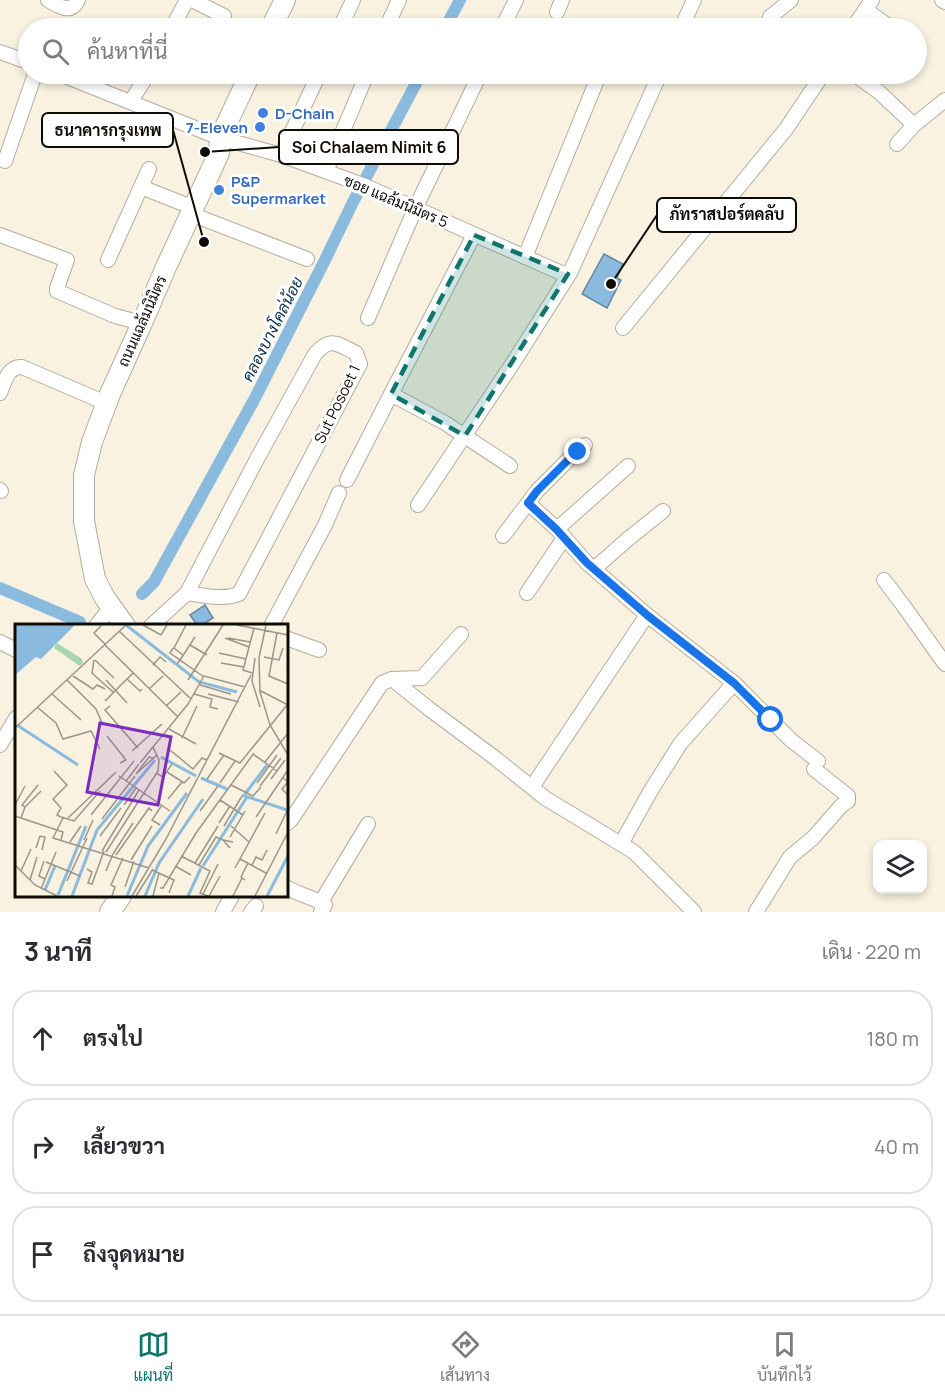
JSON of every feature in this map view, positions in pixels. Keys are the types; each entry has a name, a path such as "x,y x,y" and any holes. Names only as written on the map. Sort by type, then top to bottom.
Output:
{"street":[{"path":"48,0 69,9 78,0"},
{"path":"177,18 187,0"},
{"path":"192,0 224,16"},
{"path":"276,18 285,0"},
{"path":"345,18 353,0"},
{"path":"391,18 399,0"},
{"path":"507,18 516,0"},
{"path":"686,18 694,0"},
{"path":"770,18 791,0"},
{"path":"860,18 869,5 881,18"},
{"path":"0,52 18,58"},
{"path":"5,161 32,84"},
{"name":"ซอย แฉล้มนิมิตร 5","path":"86,84 220,138 281,154 359,184 568,274"},
{"path":"131,101 142,84"},
{"name":"ถนนแฉล้มนิมิตร","path":"124,624 95,579 84,520 84,486 92,442 106,403 219,153 220,138 245,84"},
{"path":"281,154 314,84"},
{"path":"326,171 363,84"},
{"path":"368,318 415,209 475,84"},
{"path":"525,257 595,84"},
{"path":"418,505 531,336 570,273 655,84"},
{"path":"623,328 786,129 816,84"},
{"path":"868,84 914,125"},
{"path":"897,144 914,125 945,100"},
{"path":"108,260 149,169"},
{"path":"141,188 307,259"},
{"path":"0,235 67,260 57,291 115,316 142,323"},
{"path":"347,480 474,235"},
{"name":"Sut Posoet 1","path":"153,624 187,593 315,354 327,343 334,343 356,353 360,364 239,594 218,598 187,593"},
{"path":"0,393 10,371 16,367 22,367 106,403"},
{"path":"391,394 445,423 510,466"},
{"path":"503,536 537,491 585,446"},
{"path":"527,593 560,533 628,466"},
{"path":"272,624 325,525 339,493"},
{"path":"528,503 587,563 647,615 734,683 848,796 848,801 813,838 790,857 756,912"},
{"path":"595,568 663,512"},
{"path":"884,580 945,664"},
{"path":"98,624 111,607"},
{"path":"532,787 647,615"},
{"path":"288,821 382,682 392,679 422,678 461,634"},
{"path":"288,639 319,650"},
{"path":"0,642 15,650"},
{"path":"392,679 545,798 634,852 694,912"},
{"path":"621,844 680,744 734,683"},
{"path":"0,745 15,720"},
{"path":"288,888 298,894 314,898 321,907 368,824"},
{"path":"110,912 121,897"},
{"path":"223,912 231,897"}],"highlighted area":[{"path":"474,235 568,274 465,436 391,394"}],"water":[{"path":"604,254 623,264 617,278 621,280 607,308 582,294"},
{"path":"205,605 213,618 204,624 196,624 190,615"}],"waterway":[{"name":"คลองบางโคล่น้อย","path":"450,18 460,0"},
{"name":"คลองบางโคล่น้อย","path":"142,594 154,582 254,400 353,202 416,84"},
{"path":"0,588 80,622"}],"place":[{"name":"D-Chain","path":"263,113"},
{"name":"7-Eleven","path":"260,127"},
{"name":"Soi Chalaem Nimit 6","path":"205,152"},
{"name":"P&P Supermarket","path":"219,190"},
{"name":"ธนาคารกรุงเทพ","path":"204,242"},
{"name":"ภัทราสปอร์ตคลับ","path":"611,284"}],"route":[{"path":"578,452 537,491 528,503 587,563 647,615 734,683 771,720"}]}
